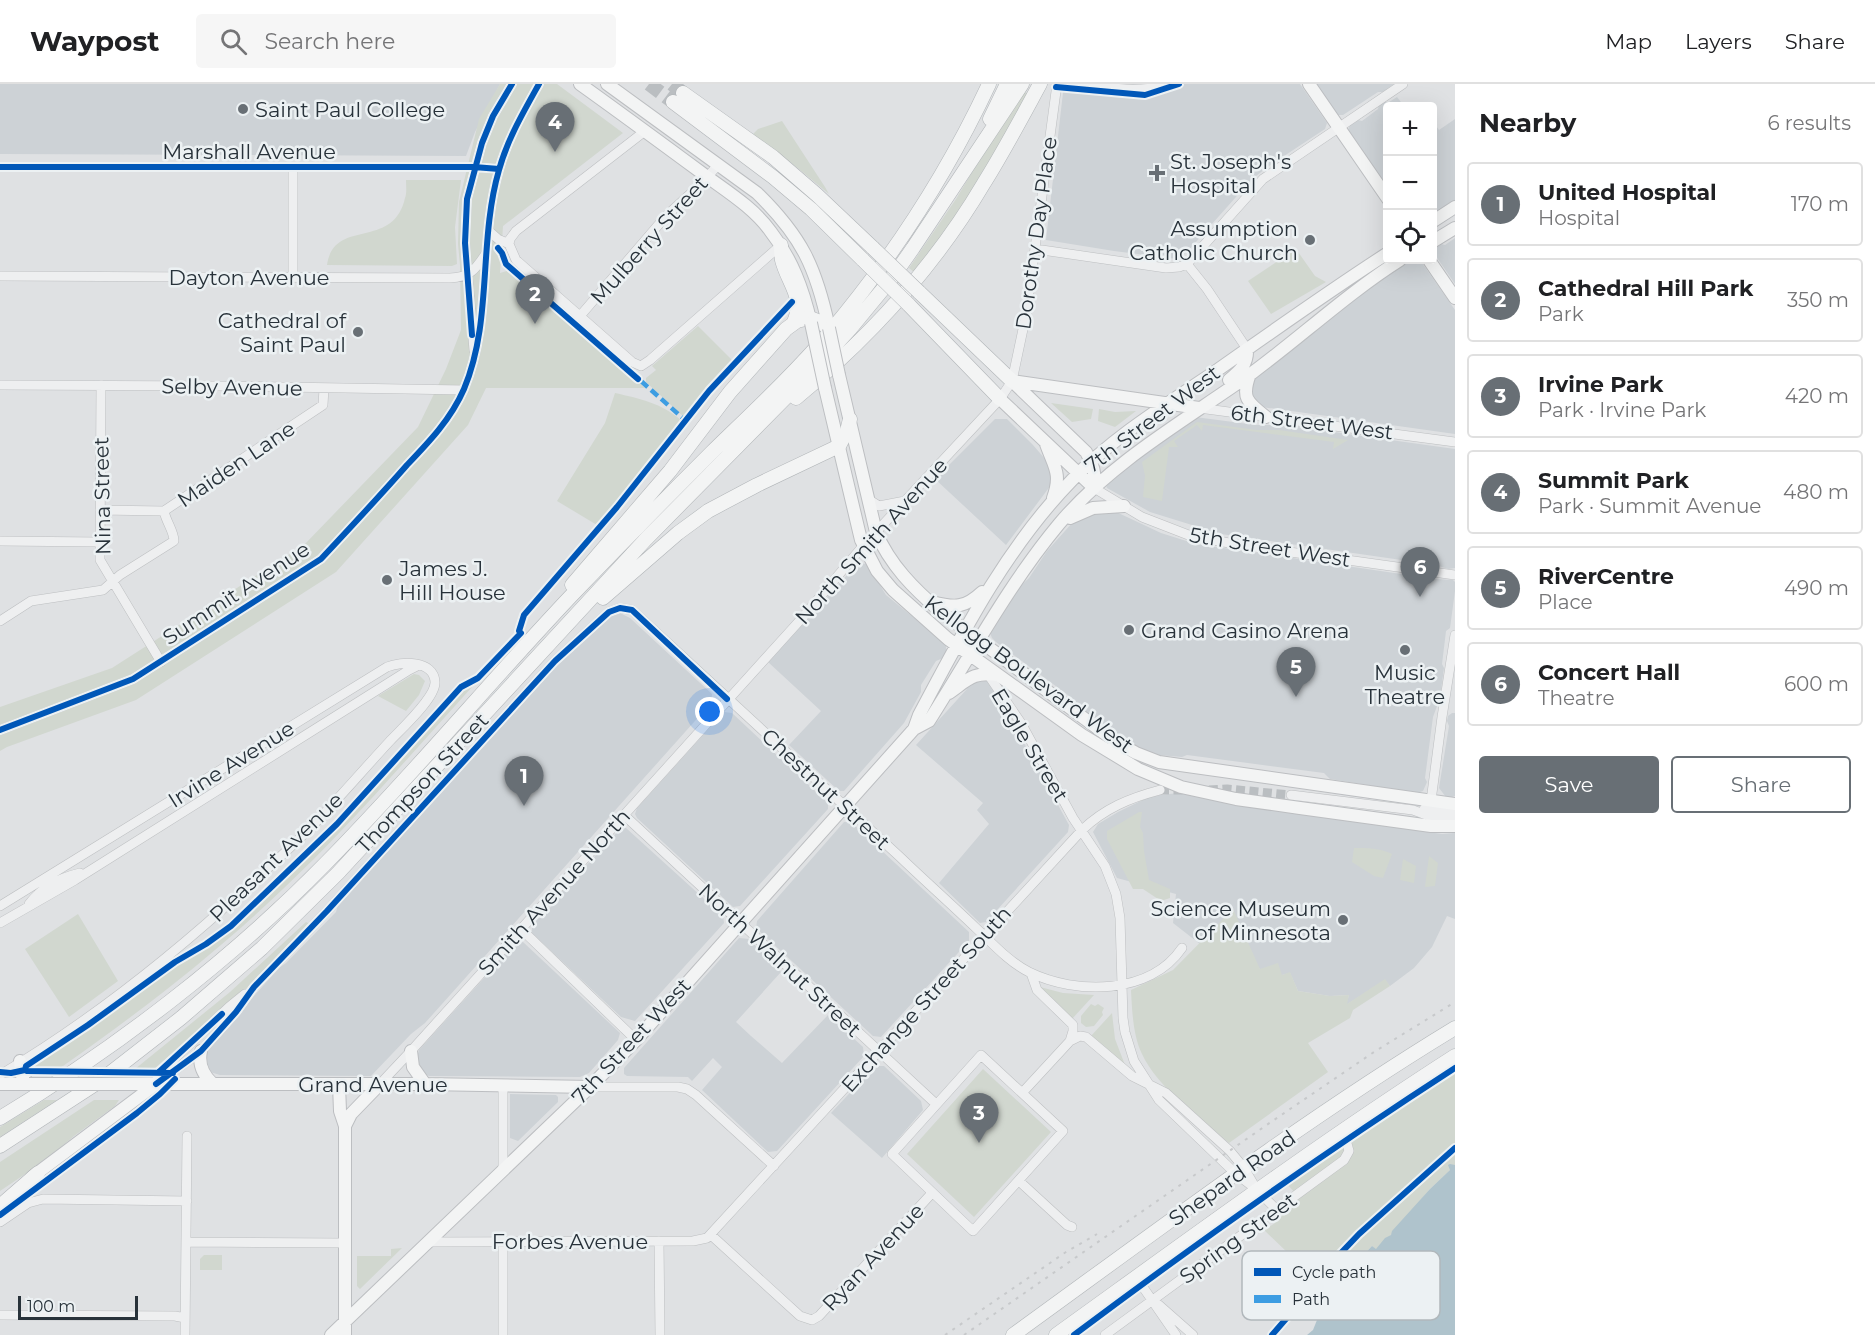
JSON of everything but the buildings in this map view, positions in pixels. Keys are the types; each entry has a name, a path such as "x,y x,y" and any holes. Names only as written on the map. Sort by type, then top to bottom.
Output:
{"highway":[{"path":"955,153 981,84"},
{"path":"0,1118 82,1065 167,1002 290,899 370,816 535,634 826,336 888,258 918,213 955,153 989,84"},
{"path":"952,189 985,130 1007,84"},
{"path":"0,1146 100,1081 214,991 301,911 374,836 646,540 744,441 863,314 892,278 1022,84"},
{"path":"744,441 836,364 875,326 915,281 950,235 984,184 1040,84"},
{"path":"1000,399 811,209 678,98 773,157 817,195 1012,381"},
{"path":"781,245 783,261 798,299 799,309 793,324"},
{"path":"535,634 580,573 670,471 730,392 793,324 797,321 812,320 829,328"},
{"path":"579,613 604,597 670,539 708,511 838,446 847,431 850,419"},
{"name":"Shepard Road","path":"1013,1335 1240,1170 1455,1028"},
{"name":"Shepard Road","path":"1056,1335 1257,1189 1455,1056"},
{"path":"0,1206 38,1173"}],"main road":[{"name":"Kellogg Boulevard West","path":"580,84 757,215 781,245 791,262 812,320 838,446 863,546 877,571 893,590 956,645 993,675 1106,751 1138,769 1181,787 1236,799 1415,824 1455,826"},
{"path":"607,84 718,165"},
{"path":"1309,84 1383,192"},
{"name":"Kellogg Boulevard West","path":"718,165 757,193 779,214 808,258 819,283 825,307 876,532 899,572 928,601 1116,742 1159,762 1430,808 1455,804"},
{"path":"1437,219 1455,207"},
{"path":"1437,239 1455,228"},
{"name":"7th Street West","path":"914,729 919,714 991,584 1021,540 1079,473 1168,403 1383,256"},
{"name":"7th Street West","path":"331,1335 590,1087 636,1040 914,729 929,721 974,658 979,639 1027,565 1061,522 1094,488 1134,455 1250,374 1371,279 1394,264"},
{"path":"1432,264 1455,297"},
{"path":"1213,399 1240,371 1246,362 1247,349"},
{"path":"1250,374 1246,386 1246,397 1251,405 1266,417"},
{"path":"1012,381 1086,452 1092,462 1096,477 1094,488"},
{"name":"6th Street West","path":"1012,381 1199,408"},
{"path":"1000,399 1094,488"},
{"path":"1046,442 1058,473 1058,485 1051,505"},
{"path":"1061,522 1092,508 1124,506"},
{"path":"928,601 944,606 962,606 975,599 991,584"},
{"path":"944,698 975,675 993,675"},
{"path":"201,1052 202,1070 213,1084"},
{"path":"411,1052 413,1067 425,1084"},
{"path":"20,1062 22,1076 29,1084"},
{"name":"Grand Avenue","path":"0,1084 425,1084 590,1087"},
{"path":"93,1130 122,1101 124,1090 118,1084"},
{"path":"0,1196 38,1173 156,1084"},
{"path":"339,1084 340,1111 345,1126 345,1335"},
{"path":"345,1126 351,1114 380,1084"}],"street":[{"path":"474,353 467,274 465,214 474,167 487,129 512,84"},
{"name":"Summit Avenue","path":"0,730 121,685 161,662 321,559 435,435 452,413 464,390 479,340 486,253 499,170 521,116 539,84"},
{"name":"Dorothy Day Place","path":"1012,381 1026,315 1057,84"},
{"path":"1077,84 1130,90 1144,90 1169,84"},
{"path":"1035,249 1166,268 1187,264 1263,179 1403,84"},
{"path":"645,131 516,231 510,238 509,244 516,260 632,362 641,366 658,353 781,245"},
{"name":"Mulberry Street","path":"580,316 666,216 718,165"},
{"name":"Marshall Avenue","path":"0,167 474,167 499,170"},
{"path":"293,276 294,167"},
{"path":"489,231 498,239 509,244"},
{"path":"467,274 475,270 486,253"},
{"path":"1187,264 1207,289 1247,349"},
{"name":"Dayton Avenue","path":"0,276 450,278 467,274"},
{"name":"North Smith Avenue","path":"728,699 802,618 863,546 1000,399 1012,381"},
{"name":"Selby Avenue","path":"0,385 464,390"},
{"name":"Nina Street","path":"101,385 100,560 161,662"},
{"name":"Maiden Lane","path":"100,510 164,511 323,405 324,388"},
{"name":"6th Street West","path":"1199,408 1455,442"},
{"name":"5th Street West","path":"1094,488 1157,524 1206,539 1455,575"},
{"path":"868,499 879,506 905,501"},
{"name":"Maiden Lane","path":"0,621 31,601 103,590 112,581 174,541 164,511"},
{"path":"0,541 100,542"},
{"name":"Chestnut Street","path":"620,608 632,610 984,936 1015,963 1031,973 1047,980 1074,985 1122,985 1159,971 1174,959 1182,948"},
{"name":"Thompson Street","path":"156,1084 201,1052 236,1012 254,987 327,911 555,661 609,612 620,608"},
{"path":"1430,808 1455,635"},
{"name":"Irvine Avenue","path":"0,906 49,880 387,667 404,662 419,665"},
{"name":"Pleasant Avenue","path":"0,1074 126,990 272,865 316,823 433,691 434,676 419,665"},
{"name":"Irvine Avenue","path":"0,923 419,665"},
{"name":"Eagle Street","path":"993,675 1073,818 1105,866 1116,894 1120,918 1123,1018 1134,1061 1147,1082"},
{"name":"Smith Avenue North","path":"380,1084 728,699"},
{"path":"1443,707 1454,708"},
{"name":"Exchange Street South","path":"711,1235 1092,820 1118,803 1160,790"},
{"path":"1291,795 1413,810 1430,808 1455,811"},
{"path":"1430,808 1455,819"},
{"name":"North Walnut Street","path":"624,815 936,1104"},
{"name":"Irvine Avenue","path":"26,908 49,880 87,871"},
{"path":"521,929 636,1040"},
{"name":"Chestnut Street","path":"1031,973 1037,990 1073,1024 1070,1041"},
{"name":"Thompson Street","path":"156,1084 159,1072 229,1006 254,987"},
{"path":"1022,1093 1070,1041 1086,1036 1132,1076 1166,1093 1230,1151 1240,1170 1277,1210"},
{"path":"981,1055 1022,1093 1063,1131 973,1231 892,1154 981,1055"},
{"path":"503,1085 503,1170"},
{"path":"590,1087 678,1087 687,1089 774,1166"},
{"name":"Spring Street","path":"1105,1335 1348,1156 1349,1146 1340,1132"},
{"path":"186,1335 187,1136"},
{"path":"1019,1181 1072,1227"},
{"name":"Ryan Avenue","path":"711,1235 800,1316 812,1320 819,1316 932,1193"},
{"path":"0,1222 22,1206 44,1199 187,1201"},
{"name":"Forbes Avenue","path":"428,1242 659,1241 699,1240 711,1235"},
{"path":"503,1241 503,1335"},
{"path":"659,1241 660,1335"},
{"path":"186,1242 345,1243"},
{"path":"1136,1277 1176,1335"},
{"path":"1153,1299 1192,1335"},
{"path":"0,1316 175,1316 185,1318"}],"shaded area":[{"name":"Saint Paul College","path":"0,84 500,84 475,132 466,156 0,154"},
{"path":"500,84 557,84 623,133 503,226 500,273 513,269 645,388 486,388 468,425 336,572 136,700 0,751 0,707 112,668 304,545 418,427 446,369 461,330 459,202 479,119"},
{"name":"St. Joseph's Hospital","path":"1064,84 1300,84 1327,123 1325,129 1252,179 1187,252 1177,259 1114,251 1046,240"},
{"path":"1314,84 1394,84 1343,115 1335,115"},
{"path":"1020,92 1029,93 980,181 915,273 909,268 956,199"},
{"path":"1397,97 1401,102 1389,102"},
{"path":"1383,103 1383,181 1348,130 1350,125 1358,120 1362,121 1378,109"},
{"path":"1455,119 1455,200 1437,213 1437,127 1439,130"},
{"path":"782,121 829,194 753,134 758,129"},
{"path":"406,180 461,180 455,227 457,264 452,266 327,265 332,251 340,242 389,224 398,214 406,196"},
{"path":"1455,238 1455,284 1437,258 1437,247 1441,244 1445,245"},
{"path":"1296,249 1315,276 1326,282 1271,314 1248,281"},
{"path":"1403,264 1423,264 1455,310 1455,434 1262,407 1252,400 1250,382 1273,362 1277,362 1310,336 1311,331"},
{"path":"698,326 733,361 685,418 646,382 646,378 656,370 652,366"},
{"path":"615,393 658,406 681,420 597,525 557,501 605,423"},
{"path":"1051,403 1093,409 1091,419 1072,422"},
{"path":"1099,409 1115,412 1136,411 1115,427 1098,421"},
{"path":"1195,417 1256,425 1283,425 1455,449 1455,568 1448,569 1436,565 1221,534 1150,512 1107,488 1106,485 1137,457"},
{"path":"995,419 1007,419 1052,467 1051,485 1006,545 935,479"},
{"path":"1197,422 1348,440 1333,449 1334,442 1203,425 1202,431 1197,425 1174,441 1178,447 1169,447 1162,501 1143,497 1145,476 1142,462"},
{"path":"1112,510 1161,533 1196,544 1453,580 1455,591 1450,628 1446,631 1440,698 1433,717 1425,778 1427,782 1423,791 1417,793 1330,779 1324,773 1187,755 1182,757 1159,755 1144,751 1085,713 1072,698 996,642 990,633 1012,594 1029,578 1047,551 1073,522 1086,513"},
{"path":"858,563 867,564 886,595 946,644 946,652 943,658 936,661 921,685 921,692 904,723 844,791 839,791 789,745 821,711 768,662"},
{"path":"620,613 630,618 712,694 711,703 425,1023 411,1034 371,1076 220,1075 210,1072 206,1068 204,1053 208,1047 280,967 336,912 338,905 559,662 609,616"},
{"path":"414,674 419,675 425,681 419,695 406,711 378,696"},
{"path":"979,678 990,681 1069,825 1068,832 986,922 980,923 939,883 989,824 977,810 983,803 916,745 967,689 968,683"},
{"path":"472,687 332,840 231,936 149,1003 63,1066 57,1069 28,1069 109,1014 158,977 204,949 240,921 315,850 465,688"},
{"path":"724,712 732,713 828,803 828,809 740,906 733,907 635,814 637,808"},
{"path":"1455,713 1455,796 1449,798 1439,788 1449,726 1447,721 1448,716"},
{"path":"1179,793 1255,808 1442,834 1455,833 1455,919 1447,916 1432,947 1414,968 1390,986 1385,980 1346,1005 1349,995 1330,996 1298,991 1290,973 1282,975 1260,969 1213,931 1200,944 1173,923 1176,894 1117,878 1093,832 1098,824 1151,796"},
{"path":"1142,812 1140,827 1143,833 1149,880 1170,889 1170,898 1161,901 1143,889 1133,889 1107,839 1107,831"},
{"path":"844,822 851,822 969,932 969,941 881,1037 873,1036 756,928 757,921"},
{"path":"621,828 626,828 723,916 724,923 635,1021 621,1017 532,933 532,925"},
{"path":"1354,848 1378,849 1392,854 1383,878 1374,876 1352,862"},
{"path":"1429,856 1438,863 1435,886 1425,887"},
{"path":"1403,859 1416,866 1414,883 1400,880"},
{"path":"1233,909 1260,969 1278,963 1282,975 1290,972 1298,991 1330,996 1349,995 1347,1004 1385,979 1390,986 1353,1010 1350,1018 1308,1043 1328,1072 1229,1143 1181,1102 1149,1066 1137,1039 1131,990 1173,970"},
{"path":"78,914 118,981 69,1017 25,949"},
{"path":"306,922 310,924 243,992 154,1069 135,1069 230,992"},
{"path":"739,938 749,939 781,972 736,1022 751,1036 782,1063 828,1015 863,1047 864,1056 777,1151 768,1152 702,1090 722,1067 713,1058 692,1081 688,1077 627,1076 624,1074 624,1068"},
{"path":"523,942 620,1033 618,1040 589,1073 580,1077 429,1076 421,1072 416,1061 419,1050 514,945"},
{"path":"1040,987 1063,993 1094,995 1072,1019"},
{"path":"1091,1004 1095,1006 1098,1004 1104,1008 1103,1015 1094,1026 1086,1027 1081,1023 1081,1016"},
{"path":"1112,1013 1115,1039 1125,1065 1091,1036"},
{"path":"1455,1063 1455,1165 1451,1165 1450,1170 1376,1250 1372,1246 1367,1251 1286,1251 1264,1230 1275,1223 1273,1219 1300,1198 1282,1179"},
{"path":"875,1066 884,1066 921,1101 923,1110 882,1158 831,1113"},
{"path":"983,1069 1051,1132 974,1217 907,1154"},
{"path":"510,1094 556,1095 558,1102 518,1141 510,1138"},
{"path":"44,1100 57,1100 0,1137 0,1127"},
{"path":"94,1100 119,1100 115,1106 46,1160 0,1191 0,1162"},
{"path":"402,1248 360,1289 357,1286 357,1256 391,1256 391,1249"},
{"path":"204,1255 222,1255 222,1270 200,1270 200,1259"}],"water":[{"path":"1448,1165 1455,1165 1455,1335 1307,1335 1313,1330 1317,1320 1440,1320 1440,1251 1367,1251 1372,1246 1376,1249 1385,1238 1391,1235 1392,1231 1430,1189 1450,1170"}],"tunnel":[{"path":"649,84 673,102"},
{"path":"672,84 683,93"},
{"path":"1209,790 1227,789 1291,795"},
{"path":"1160,790 1184,790"}],"railway":[{"path":"964,1335 1374,1052 1455,1002"},
{"path":"945,1335 1066,1252 1097,1234"}],"marked path":[{"path":"641,381 686,421"}],"cycle path":[{"path":"472,335 465,243 467,199 482,143 493,116 512,84"},
{"path":"0,730 133,679 321,559 431,439 459,400 473,363 479,336 489,225 499,170 511,137 539,84"},
{"path":"1056,87 1145,95 1179,84"},
{"path":"0,167 474,167 499,169"},
{"path":"498,248 506,264 638,379"},
{"path":"25,1070 26,1066 88,1025 175,962 231,926 337,824 461,687 478,678 521,633 519,631 524,615 617,507 709,391 792,302"},
{"path":"156,1084 201,1051 236,1012 254,987 327,911 555,661 609,612 620,608 632,610 727,699"},
{"path":"160,1071 222,1014"},
{"path":"1074,1335 1262,1198 1455,1068"},
{"path":"0,1072 11,1073 25,1070 173,1073"},
{"path":"0,1215 137,1113 175,1079"},
{"path":"1343,1251 1455,1148"},
{"path":"1272,1335 1285,1320"}],"place":[{"name":"Saint Paul College","path":"243,109"},
{"name":"Summit Park","path":"555,152"},
{"name":"St. Joseph's Hospital","path":"1157,173"},
{"name":"Assumption Catholic Church","path":"1310,240"},
{"name":"Cathedral Hill Park","path":"535,324"},
{"name":"Cathedral of Saint Paul","path":"358,332"},
{"name":"James J. Hill House","path":"387,580"},
{"name":"Concert Hall","path":"1420,597"},
{"name":"Grand Casino Arena","path":"1129,630"},
{"name":"Music Theatre","path":"1405,650"},
{"name":"RiverCentre","path":"1296,697"},
{"name":"United Hospital","path":"524,806"},
{"name":"Science Museum of Minnesota","path":"1343,920"},
{"name":"Irvine Park","path":"979,1143"}]}
